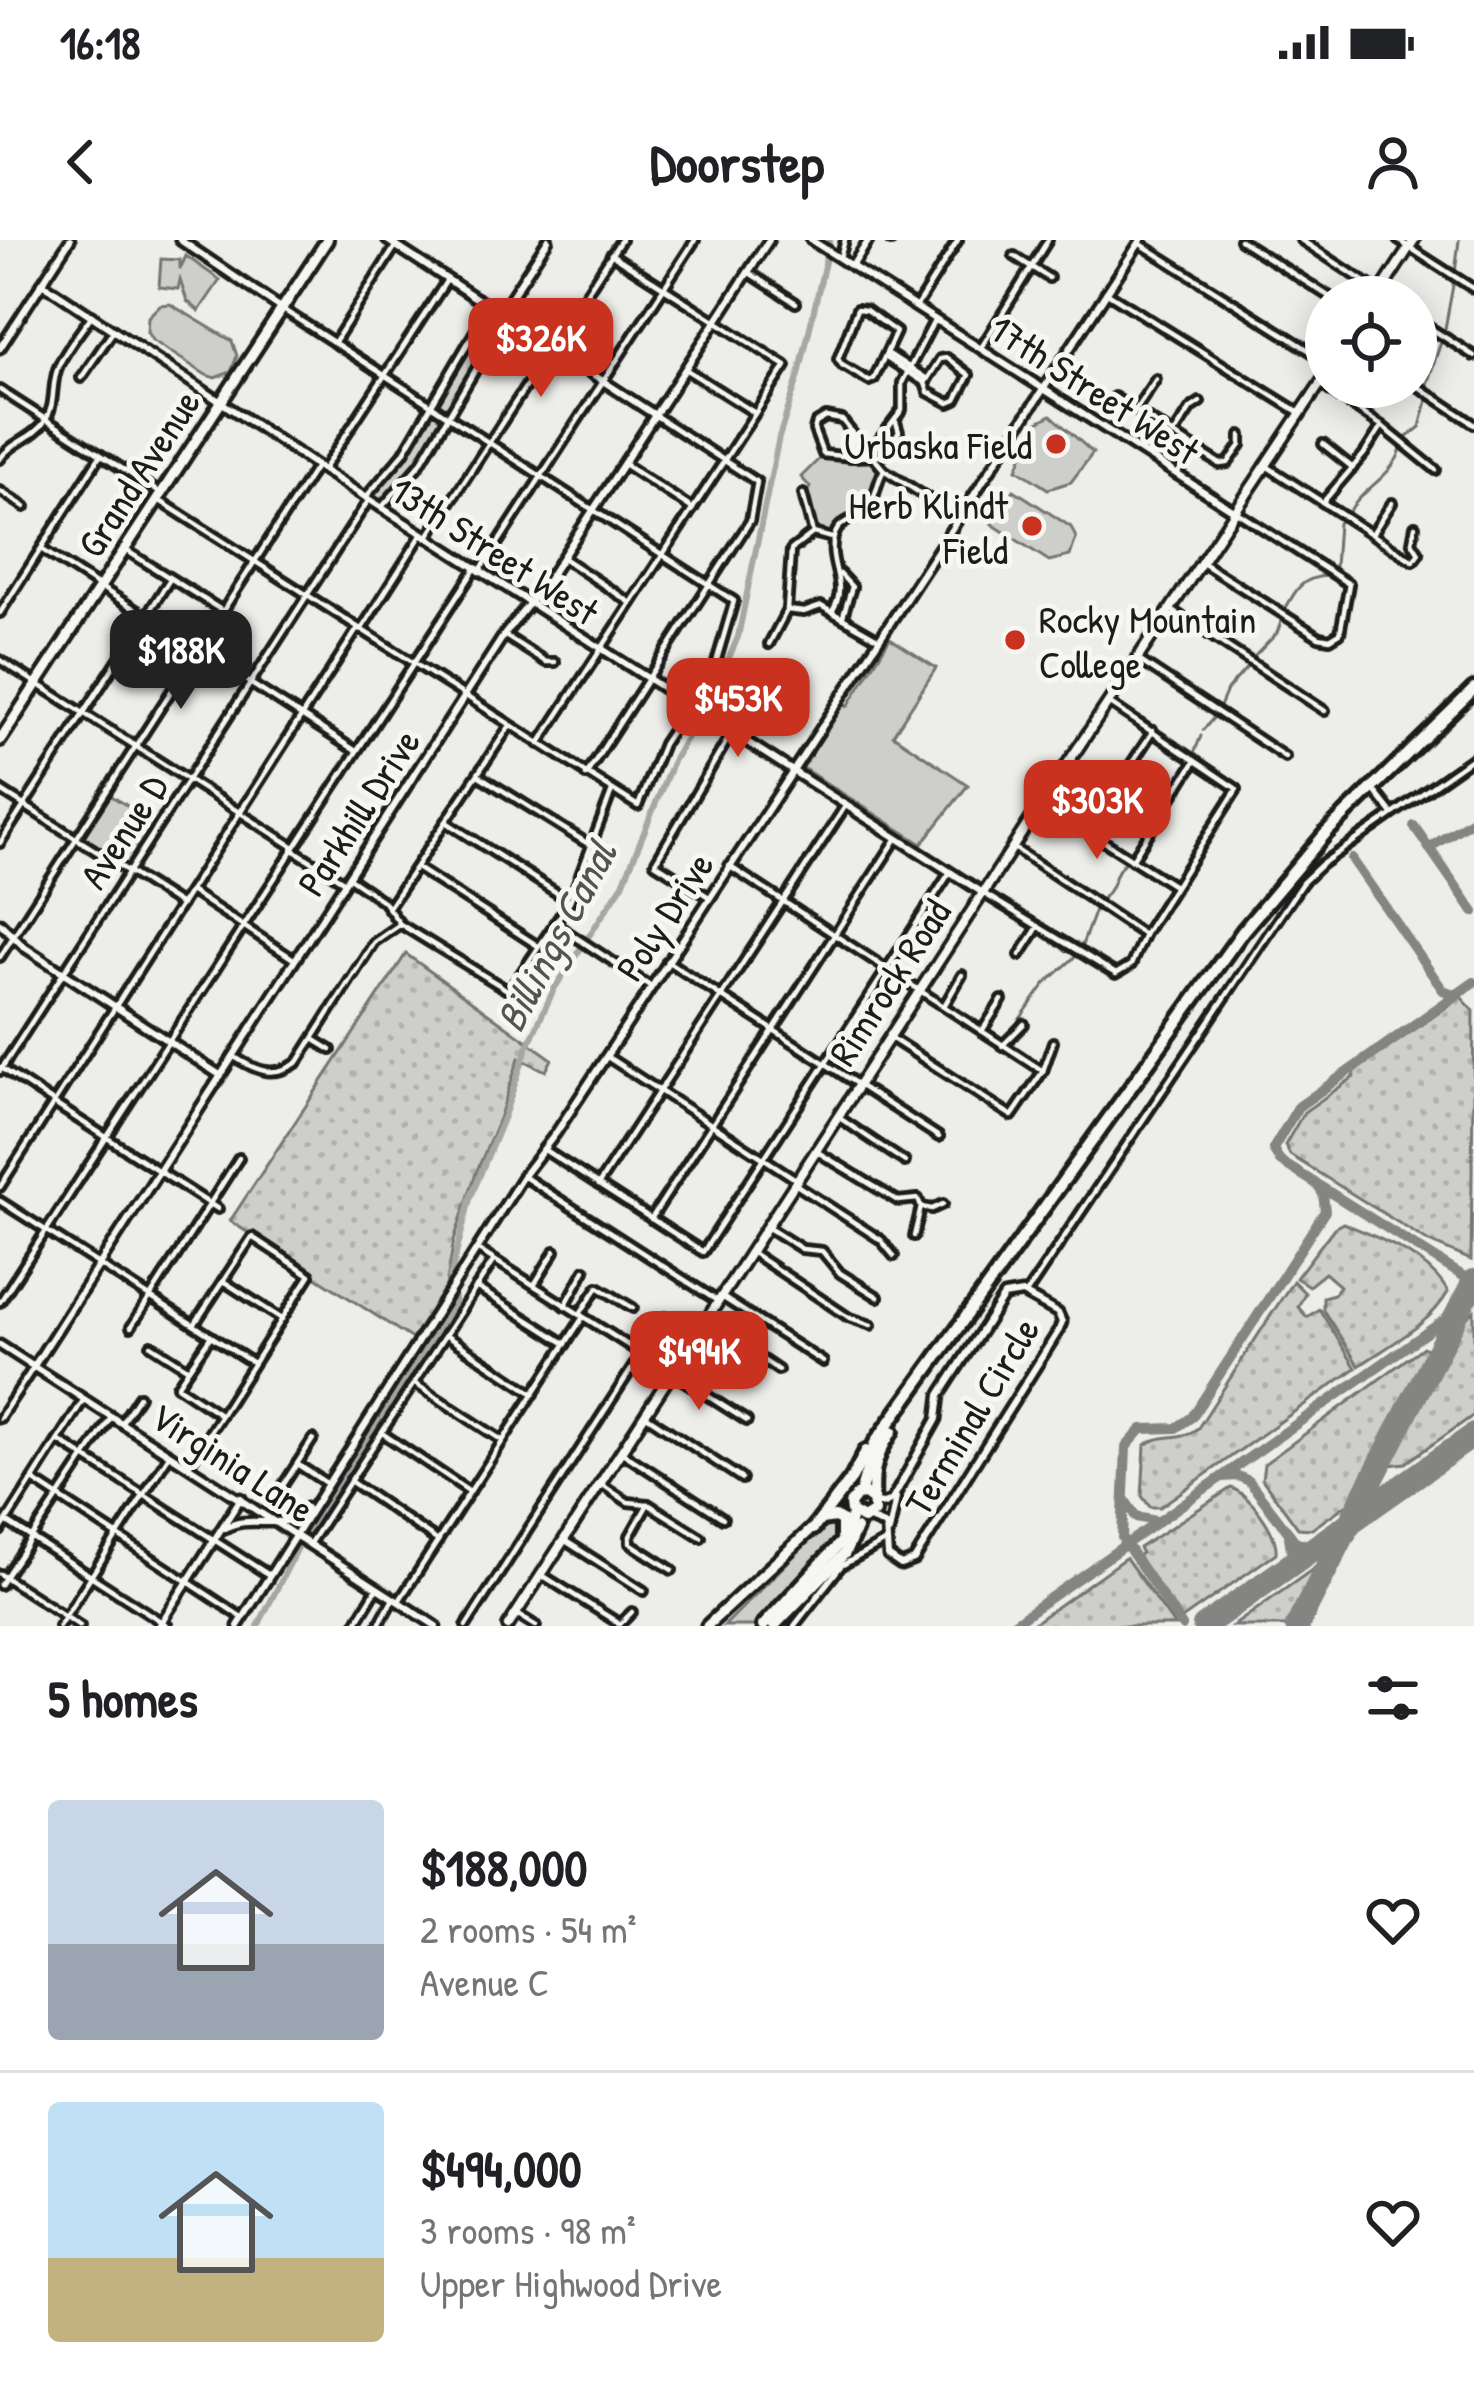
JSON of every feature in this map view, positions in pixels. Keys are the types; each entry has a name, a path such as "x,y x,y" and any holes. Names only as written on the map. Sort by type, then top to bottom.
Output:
{"highway":[{"path":"774,1626 845,1553 858,1516 857,1495 875,1443 1243,931 1327,833 1474,689"},
{"path":"763,1626 848,1536 858,1516 874,1512 871,1475 887,1438 961,1336 1004,1264"},
{"path":"817,1524 852,1478 875,1436 916,1388"},
{"path":"857,1495 873,1501"},
{"path":"817,1524 835,1517 844,1525 836,1548"}],"main road":[{"name":"Grand Avenue","path":"0,740 327,240"},
{"path":"1391,276 1412,244"},
{"name":"Rimrock Road","path":"508,1626 1012,847 1305,406"},
{"path":"817,1524 838,1500 857,1495"},
{"path":"707,1626 835,1510 858,1516"}],"street":[{"path":"0,348 70,240"},
{"path":"0,390 255,561 638,806 663,744 715,667 734,601 180,240"},
{"path":"387,240 757,482 750,521 586,775"},
{"path":"381,508 415,471 548,240"},
{"path":"0,1187 239,812 621,240"},
{"path":"0,1302 413,663 694,240"},
{"name":"Parkhill Drive","path":"0,1418 504,635 562,558 770,240"},
{"name":"17th Street West","path":"811,240 1349,584 1342,629 1336,637 1325,639 1202,562"},
{"path":"836,256 845,240"},
{"path":"852,266 869,240"},
{"path":"916,307 958,240"},
{"path":"981,348 1048,240"},
{"path":"1240,240 1305,281"},
{"path":"1301,240 1352,276"},
{"path":"1398,240 1412,244 1474,289"},
{"path":"1140,241 1305,347"},
{"name":"Poly Drive","path":"240,1622 269,1575 302,1538 318,1496 523,1176 1140,241"},
{"path":"334,343 396,246"},
{"path":"539,744 786,366 611,254"},
{"path":"1014,256 1049,278"},
{"path":"748,272 796,304"},
{"path":"0,957 255,561 447,280"},
{"name":"13th Street West","path":"42,283 528,604 983,893"},
{"path":"1106,292 1300,413"},
{"name":"Avenue D","path":"1,1069 367,499 403,454 489,307"},
{"path":"856,309 866,310 893,328 895,337 886,355 869,381 839,362 856,309"},
{"path":"0,459 46,419 56,397 57,368 92,315"},
{"path":"935,319 902,382 902,410 876,444 874,458 884,470 958,518"},
{"path":"81,378 114,330"},
{"path":"1437,332 1474,356"},
{"path":"886,355 926,381 928,392 949,403 956,400 970,375 946,358 940,359 926,381"},
{"path":"686,369 755,413"},
{"path":"1136,410 1156,379"},
{"path":"1114,398 1220,464 1228,464 1241,445 1240,435"},
{"path":"1437,400 1474,424"},
{"path":"1174,434 1190,408 1200,402"},
{"path":"1355,408 1436,470"},
{"path":"852,457 853,434 842,421 826,417 816,423 823,454 852,457 874,458 887,451 899,431 896,422"},
{"path":"1323,502 1382,426"},
{"path":"1323,444 1353,468"},
{"path":"1178,474 1195,449"},
{"path":"0,613 101,454"},
{"path":"624,464 693,509"},
{"path":"1265,465 1413,561 1419,553 1412,542 1415,526"},
{"path":"833,610 841,590 834,538 842,524 871,505 884,470"},
{"path":"0,491 25,507"},
{"path":"803,494 813,533"},
{"path":"1372,534 1392,503"},
{"path":"813,533 834,538"},
{"path":"769,644 787,610 791,550 813,533"},
{"path":"124,549 222,611"},
{"path":"41,550 356,751"},
{"path":"562,558 631,603"},
{"path":"836,569 852,587 843,616"},
{"path":"0,843 170,579"},
{"path":"787,610 804,612 821,606 879,639"},
{"path":"1170,609 1324,711"},
{"path":"504,635 546,662 555,662"},
{"path":"1137,659 1285,757"},
{"path":"0,660 389,907 400,923 509,991 570,901 612,791"},
{"path":"983,893 1115,974 1131,965 1144,935 1237,789 1109,703"},
{"path":"389,907 510,725"},
{"path":"1087,832 1153,731"},
{"path":"709,897 655,863 732,732"},
{"path":"1026,1294 1302,883 1474,757"},
{"path":"1132,860 1195,761"},
{"path":"478,775 591,846"},
{"path":"1372,788 1392,813"},
{"path":"0,790 181,904"},
{"path":"1042,802 1175,887"},
{"path":"598,1185 846,805"},
{"path":"446,822 570,901"},
{"path":"651,1219 898,838"},
{"path":"1012,847 1144,935"},
{"path":"729,866 1043,1071"},
{"path":"417,868 538,946"},
{"path":"543,1149 703,1252 950,872"},
{"path":"190,891 295,960"},
{"path":"0,923 63,973 220,1075"},
{"path":"232,1056 257,1071 286,1070 298,1062 374,942 400,923"},
{"path":"554,923 650,986"},
{"path":"1020,955 1037,928"},
{"path":"667,961 939,1137"},
{"path":"944,1006 962,975"},
{"path":"982,1031 1002,1000"},
{"path":"1002,1046 1024,1024"},
{"path":"890,1037 1012,1116 1043,1071 1052,1042"},
{"path":"313,1039 331,1051"},
{"path":"606,1056 876,1235 894,1256"},
{"path":"1,1069 218,1209"},
{"path":"838,1117 904,1162"},
{"path":"816,1151 898,1201 914,1198 921,1207 932,1209 943,1204"},
{"path":"131,1327 239,1159"},
{"path":"523,1176 823,1362"},
{"path":"0,1201 254,1363"},
{"path":"914,1236 921,1207"},
{"path":"767,1227 802,1249 822,1251 840,1273 878,1297"},
{"path":"189,1466 310,1275 252,1237 194,1325"},
{"path":"477,1249 747,1420"},
{"path":"533,1285 555,1251"},
{"path":"751,1252 848,1316 871,1325"},
{"path":"302,1538 350,1481 494,1259"},
{"path":"565,1306 585,1270"},
{"path":"223,1281 282,1319"},
{"path":"476,1287 566,1344"},
{"path":"378,1626 534,1394 598,1287 632,1308"},
{"name":"Terminal Circle","path":"858,1516 883,1522 886,1553 891,1559 904,1565 918,1555 1061,1326 1058,1313 1026,1294 1004,1296 940,1395 935,1422 890,1502 873,1501"},
{"path":"466,1626 665,1317"},
{"path":"706,1322 778,1370"},
{"path":"445,1335 534,1394"},
{"path":"211,1336 177,1386 221,1414"},
{"name":"Virginia Lane","path":"0,1345 436,1626"},
{"path":"151,1345 188,1369"},
{"path":"414,1383 503,1441"},
{"path":"122,1422 139,1396"},
{"path":"0,1531 85,1399"},
{"path":"645,1414 742,1479"},
{"path":"0,1585 112,1416"},
{"path":"382,1433 470,1492"},
{"path":"282,1487 313,1439"},
{"path":"58,1440 269,1575"},
{"path":"621,1452 723,1518"},
{"path":"59,1626 170,1454"},
{"path":"297,1464 326,1483"},
{"path":"33,1480 240,1622"},
{"path":"350,1481 438,1541"},
{"path":"601,1484 628,1502 649,1504 701,1537"},
{"name":"Terminal Circle","path":"886,1539 897,1488"},
{"path":"222,1530 245,1520 278,1523 299,1517 318,1496"},
{"path":"6,1521 163,1625 241,1498"},
{"path":"649,1504 629,1536 630,1543 672,1570"},
{"path":"794,1626 838,1569 886,1539"},
{"path":"564,1540 644,1591"},
{"path":"866,1552 876,1551 891,1559"},
{"path":"542,1575 620,1624 632,1612"},
{"path":"3,1576 80,1626"},
{"path":"353,1626 378,1588"},
{"path":"517,1614 536,1626"}],"shaded area":[{"path":"186,256 220,280 199,311 187,301 180,280 178,289 159,287 161,259 180,260 180,269"},
{"path":"170,304 232,341 237,356 231,372 215,378 206,375 152,340 148,317 160,305"},
{"path":"488,313 501,321 447,410 437,402"},
{"path":"431,412 443,419 416,467 382,502 372,493 404,458"},
{"name":"Urbaska Field","path":"1051,415 1093,453 1071,482 1048,489 1017,469 1036,423"},
{"path":"822,456 871,459 881,472 867,506 828,536 815,529 806,494 810,487 801,477"},
{"name":"Herb Klindt Field","path":"1014,490 1071,527 1076,538 1070,556 1049,561 992,524"},
{"path":"890,638 936,668 893,735 968,785 922,844 801,767 843,704 848,706"},
{"path":"110,795 156,824 128,867 82,838"},
{"path":"406,954 552,1059 546,1071 519,1058 454,1240 446,1286 412,1339 230,1221"},
{"path":"1461,997 1474,1011 1471,1260 1429,1242 1290,1155 1285,1145 1304,1112"},
{"path":"1343,1223 1415,1258 1448,1292 1420,1324 1359,1366 1323,1310 1323,1297 1340,1286 1325,1273 1309,1286 1296,1278"},
{"path":"1293,1281 1305,1293 1298,1307 1307,1317 1319,1309 1356,1368 1160,1507 1150,1507 1142,1496 1145,1446 1198,1428"},
{"path":"1474,1311 1474,1415 1406,1463 1390,1465 1459,1325"},
{"path":"1423,1347 1430,1351 1356,1498 1312,1529 1298,1528 1262,1479 1264,1464"},
{"path":"1231,1488 1261,1515 1276,1553 1182,1619 1137,1557 1142,1553 1139,1548"},
{"path":"829,1521 839,1523 840,1536 756,1626 724,1626"},
{"path":"1125,1558 1175,1626 1030,1626"},
{"path":"1316,1567 1320,1569 1290,1626 1233,1626"}],"waterway":[{"name":"Billings Canal","path":"258,1626 307,1530 455,1303 450,1278 470,1199 527,1048 554,989 623,884 673,761 717,685 738,637 779,437 799,375 830,240"},
{"path":"1455,273 1459,240"},
{"path":"1444,334 1454,280"},
{"path":"1437,354 1442,339"},
{"path":"1407,437 1420,427 1425,408"},
{"path":"1349,512 1392,466 1402,446"},
{"path":"1335,567 1338,523 1343,518"},
{"path":"1285,610 1301,585 1328,576"},
{"path":"1252,659 1277,633 1282,619"},
{"path":"1219,709 1227,690 1248,666"},
{"path":"1203,730 1216,715"},
{"path":"1194,753 1201,736"},
{"path":"1100,900 1126,861"},
{"path":"1081,948 1096,907"},
{"path":"1012,1030 1045,984 1076,956"}],"taxiway":[{"path":"1429,848 1474,819"},
{"path":"1414,826 1474,912"},
{"path":"1352,859 1443,990 1456,995"},
{"path":"1474,982 1298,1107 1273,1149 1280,1161 1474,1283"},
{"path":"1182,1626 1122,1538 1126,1447 1142,1429 1176,1428 1192,1417 1325,1211 1317,1185"},
{"path":"1010,1626 1474,1299"},
{"path":"1222,1477 1249,1481 1295,1541 1306,1545 1325,1541"},
{"path":"1125,1500 1136,1517 1156,1521"},
{"path":"1283,1570 1292,1556 1289,1537"}],"runway":[{"path":"1297,1626 1474,1281"},
{"path":"1204,1626 1474,1435"}],"place":[{"name":"Urbaska Field","path":"1056,444"},
{"name":"Herb Klindt Field","path":"1032,526"},
{"name":"Rocky Mountain College","path":"1015,640"}]}
